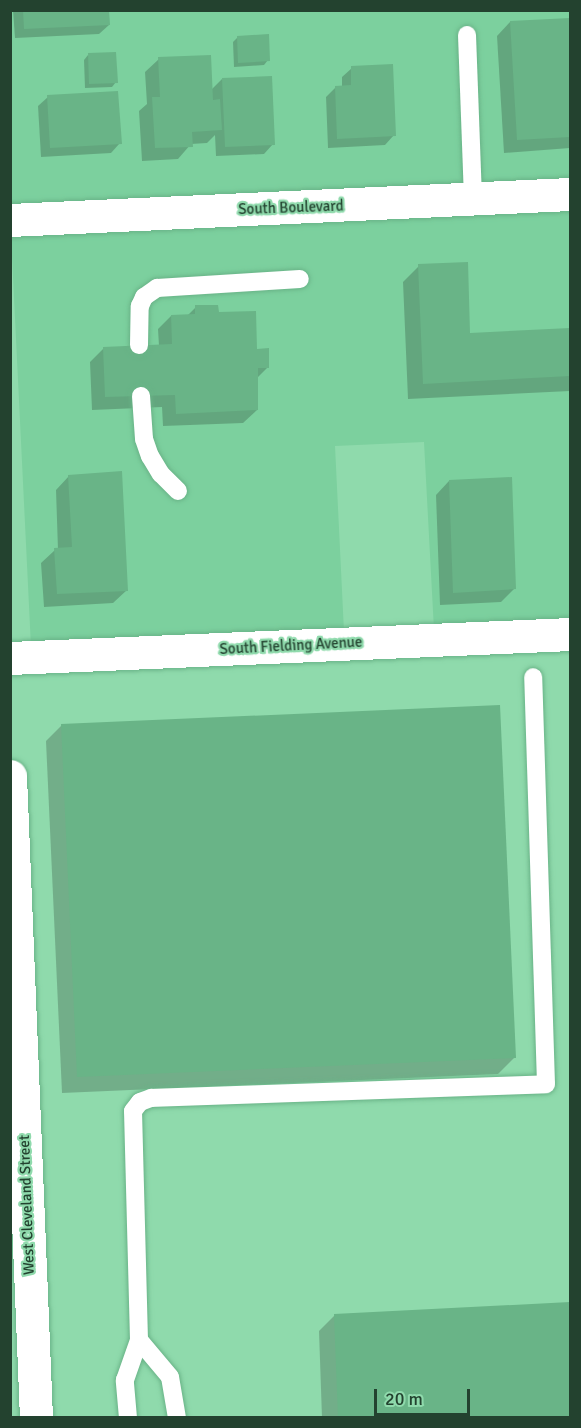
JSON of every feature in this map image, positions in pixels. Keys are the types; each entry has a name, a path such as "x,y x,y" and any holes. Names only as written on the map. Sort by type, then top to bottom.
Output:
{"street":[{"name":"South Boulevard","path":"10,220 570,194"},
{"name":"South Fielding Avenue","path":"10,658 570,634"},
{"name":"West Cleveland Street","path":"10,776 36,1418"}],"lane":[{"path":"466,35 473,200"},
{"path":"139,345 140,306 144,297 157,288 300,279"},
{"path":"141,396 144,439 150,456 161,474 178,490"},
{"path":"128,1418 125,1380 139,1340 133,1111 140,1102 152,1098 546,1084 533,677"},
{"path":"139,1340 170,1377 177,1418"}],"shaded area":[{"path":"10,11 570,11 570,622 434,630 424,442 335,446 344,632 31,647 11,236"}],"building":[{"path":"23,10 109,10 110,25 24,29"},
{"path":"570,18 570,137 517,140 510,21"},
{"path":"269,34 270,61 238,63 237,36"},
{"path":"116,52 118,83 89,84 88,53"},
{"path":"211,55 213,100 220,99 222,130 192,132 193,147 155,148 152,97 160,97 158,57"},
{"path":"393,64 396,136 337,139 335,86 351,85 351,66"},
{"path":"272,76 275,145 225,147 222,78"},
{"path":"118,91 122,144 50,148 47,95"},
{"path":"468,262 470,333 570,328 570,376 423,384 418,264"},
{"path":"195,305 218,305 219,312 256,311 257,349 269,348 269,368 258,368 258,410 176,414 175,395 105,397 103,347 172,344 171,315 195,314"},
{"path":"122,471 128,591 57,594 54,548 72,547 68,475"},
{"path":"512,477 516,589 453,593 449,480"},
{"path":"500,705 516,1058 77,1077 61,724"},
{"path":"570,1302 570,1418 338,1418 334,1314"}]}
